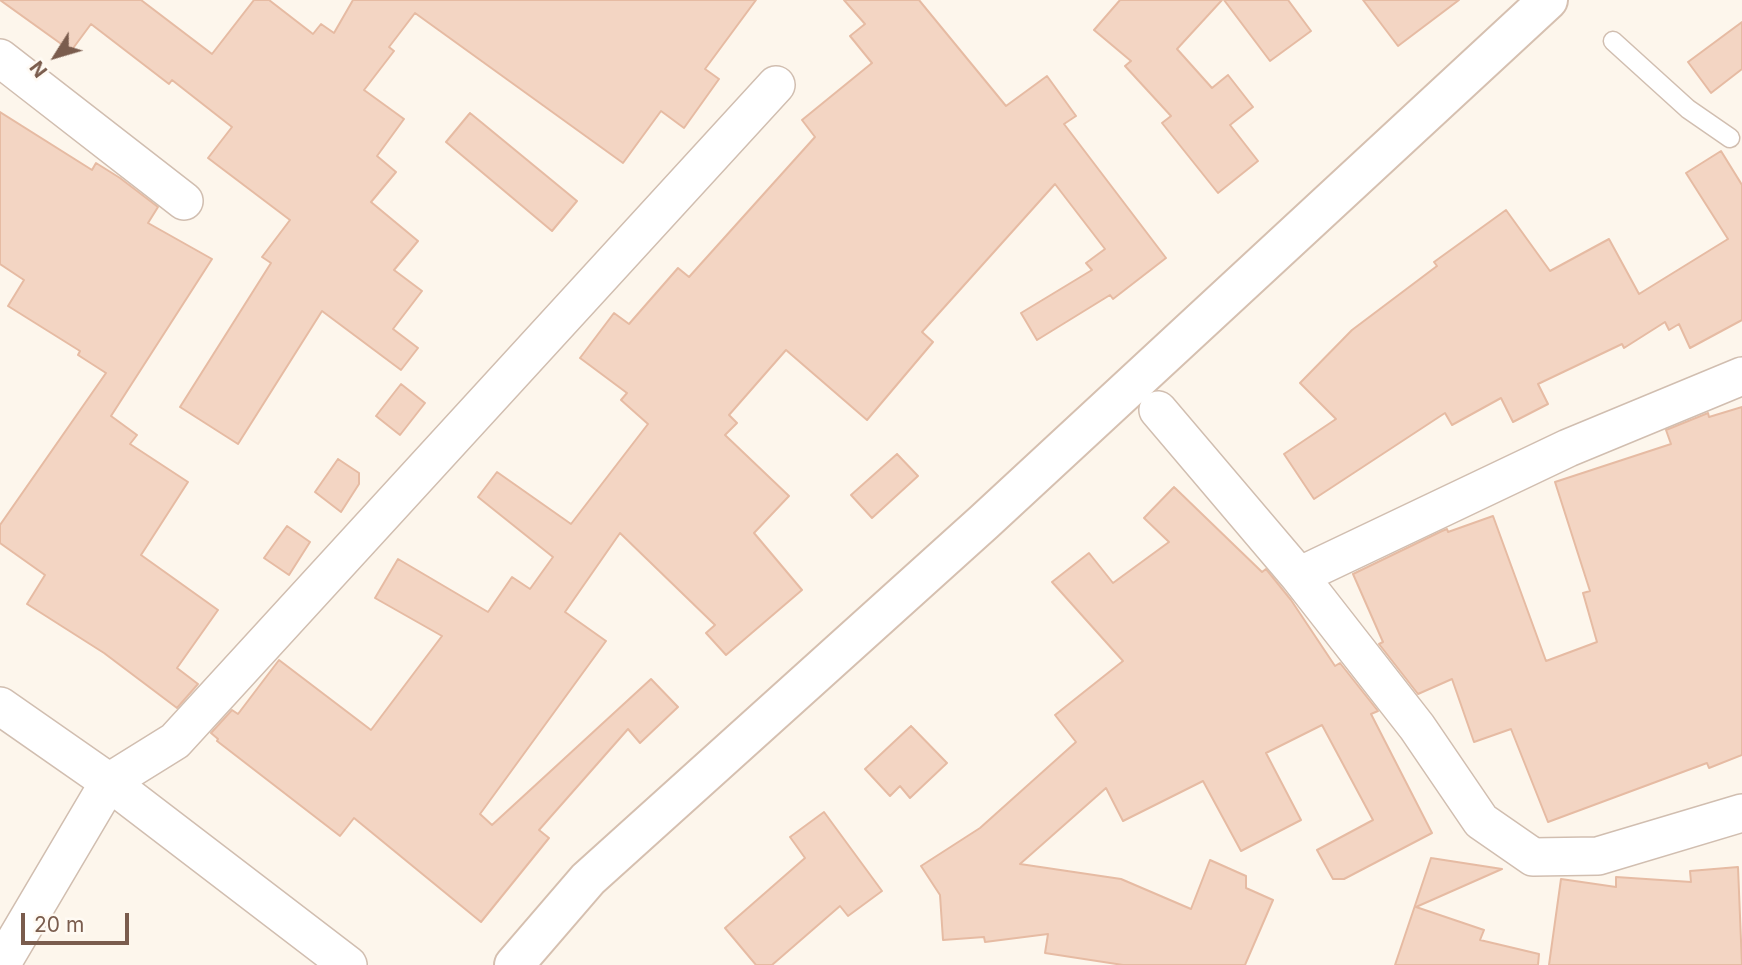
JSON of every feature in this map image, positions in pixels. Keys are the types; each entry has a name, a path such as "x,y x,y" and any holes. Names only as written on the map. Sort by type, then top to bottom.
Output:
{"main road":[{"path":"514,965 588,879 984,522 1548,0"}],"street":[{"path":"0,58 184,201"},
{"path":"1,965 109,782 175,741 776,85"},
{"path":"1299,576 1568,449 1742,376"},
{"path":"1158,410 1299,576 1417,727 1481,821 1533,857 1598,856 1742,813"},
{"path":"0,706 109,782 348,965"}],"lane":[{"path":"1613,41 1688,109 1730,138"}],"building":[{"path":"0,0 141,0 212,54 254,0 269,0 313,34 321,24 334,33 353,0 756,0 705,69 719,79 684,128 661,111 623,163 415,13 389,47 394,51 364,90 404,119 377,156 396,172 371,202 418,241 394,270 422,291 393,329 418,348 401,370 322,311 238,444 180,407 271,263 262,257 290,220 208,158 232,127 172,80 169,84 91,24 71,51"},
{"path":"844,0 919,0 1006,106 1047,76 1076,116 1064,124 1166,258 1113,299 1110,295 1037,340 1021,313 1092,270 1086,263 1105,249 1055,184 922,332 933,342 867,420 786,350 729,415 737,423 725,435 789,496 754,533 802,590 726,655 706,633 715,625 620,533 565,612 606,641 480,814 492,825 651,679 678,707 640,743 628,729 539,830 549,838 481,922 354,818 340,836 217,741 211,733 232,710 238,714 279,660 371,730 442,636 375,598 398,559 488,612 512,577 530,589 553,557 478,497 497,472 571,524 648,424 621,400 627,393 580,358 614,313 629,324 678,268 689,277 815,137 802,120 872,63 850,36 865,24"},
{"path":"1120,0 1222,0 1177,49 1212,88 1228,75 1253,107 1230,125 1258,161 1218,193 1162,123 1171,116 1125,66 1131,61 1094,30"},
{"path":"1224,0 1288,0 1311,31 1270,61"},
{"path":"1363,0 1459,0 1398,46"},
{"path":"1742,22 1742,69 1711,93 1688,62"},
{"path":"0,112 92,170 96,163 120,178 158,207 148,223 212,259 111,416 137,435 130,444 188,482 141,555 218,610 177,668 198,684 177,708 104,653 27,604 45,575 0,543 0,525 106,373 78,355 80,351 8,306 24,280 0,264"},
{"path":"470,113 577,201 552,231 446,142"},
{"path":"1721,151 1742,185 1742,320 1690,348 1679,324 1669,330 1665,322 1624,348 1622,344 1538,384 1548,404 1513,422 1501,398 1452,425 1445,413 1314,499 1284,454 1336,419 1300,383 1352,330 1437,266 1434,262 1506,210 1550,271 1609,239 1639,294 1728,239 1686,173"},
{"path":"401,384 425,403 400,435 376,416"},
{"path":"1742,407 1742,755 1709,768 1707,763 1548,822 1511,729 1474,742 1452,679 1418,694 1379,644 1383,642 1353,574 1442,531 1447,529 1448,532 1493,516 1546,661 1597,642 1583,593 1590,591 1555,482 1671,444 1666,430 1708,413 1709,417"},
{"path":"897,454 918,476 872,518 851,495"},
{"path":"338,459 359,473 359,484 341,512 315,492"},
{"path":"1174,487 1262,572 1266,569 1291,600 1335,666 1340,663 1378,711 1371,714 1432,833 1344,879 1333,879 1317,850 1373,820 1322,725 1266,753 1301,820 1241,851 1203,781 1123,821 1106,788 1020,864 1121,879 1191,909 1210,860 1246,876 1246,888 1273,900 1245,965 1123,965 1045,953 1048,934 985,942 984,937 943,940 940,895 921,866 980,828 1076,742 1055,715 1123,661 1052,582 1089,553 1113,583 1169,542 1144,518"},
{"path":"287,526 310,542 289,575 264,558"},
{"path":"911,726 947,763 910,798 900,786 890,796 865,769"},
{"path":"824,812 882,891 848,916 840,906 772,965 756,965 725,928 805,858 790,837"},
{"path":"1431,858 1502,869 1416,907 1484,930 1480,940 1539,954 1538,965 1395,965"},
{"path":"1738,867 1742,965 1549,965 1561,879 1616,887 1616,877 1691,882 1690,871"}]}
